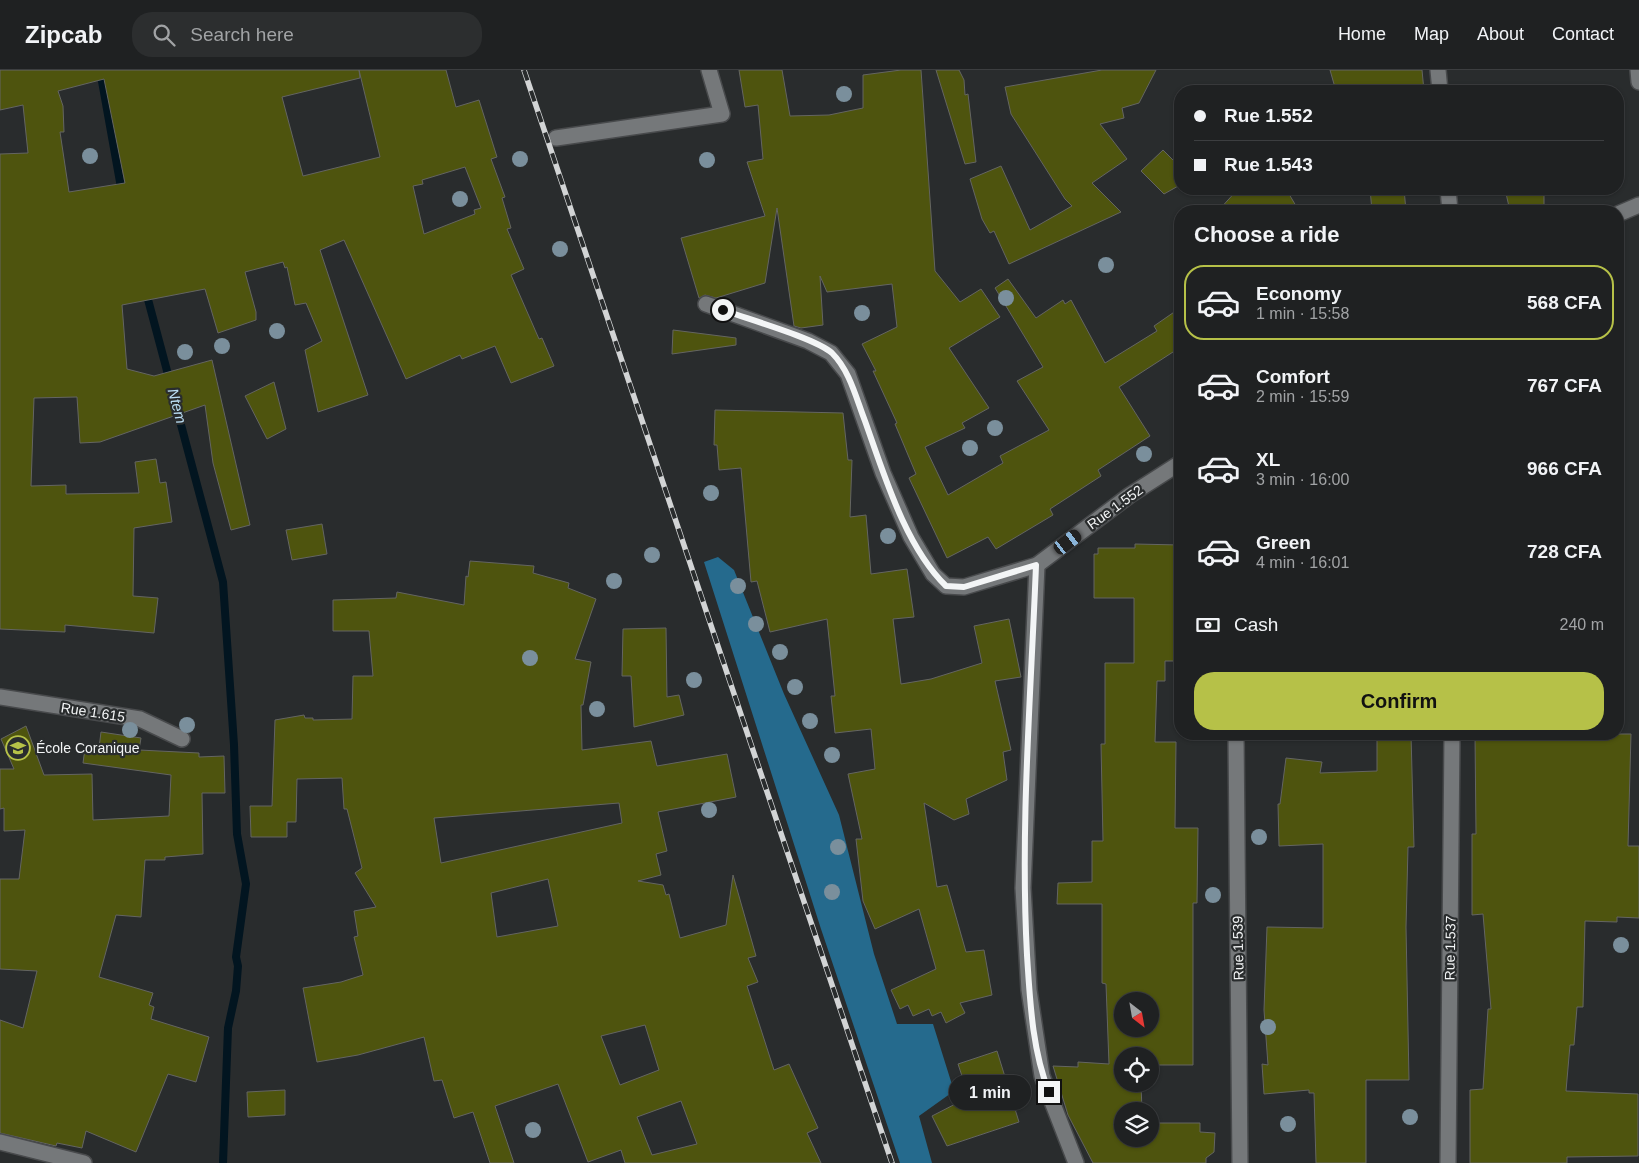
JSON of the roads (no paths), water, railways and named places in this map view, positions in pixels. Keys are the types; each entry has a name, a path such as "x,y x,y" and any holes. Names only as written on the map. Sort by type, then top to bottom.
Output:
{"street":[{"path":"556,138 722,114 709,70"},
{"path":"1438,70 1439,85"},
{"path":"1638,70 1639,82"},
{"path":"1624,211 1639,205"},
{"name":"Rue 1.552","path":"706,304 808,341 831,353 848,374 884,473 911,537 933,574 946,586 964,587 1036,565 1130,495 1174,467"},
{"path":"1036,565 1023,888 1029,990 1042,1076 1076,1163"},
{"name":"Rue 1.615","path":"0,697 140,719 182,739"},
{"name":"Rue 1.539","path":"1236,740 1240,1163"},
{"name":"Rue 1.537","path":"1448,1163 1452,740"},
{"path":"0,1142 84,1163"}],"waterway":[{"name":"Ntem","path":"100,70 122,193"},
{"name":"Ntem","path":"146,292 170,382"},
{"path":"176,406 223,582 234,745 237,834 246,884 236,957 238,966 236,991 228,1028 223,1163"}],"railway":[{"path":"524,70 892,1163"}],"place":[{"name":"École Coranique","path":"18,748"}]}
